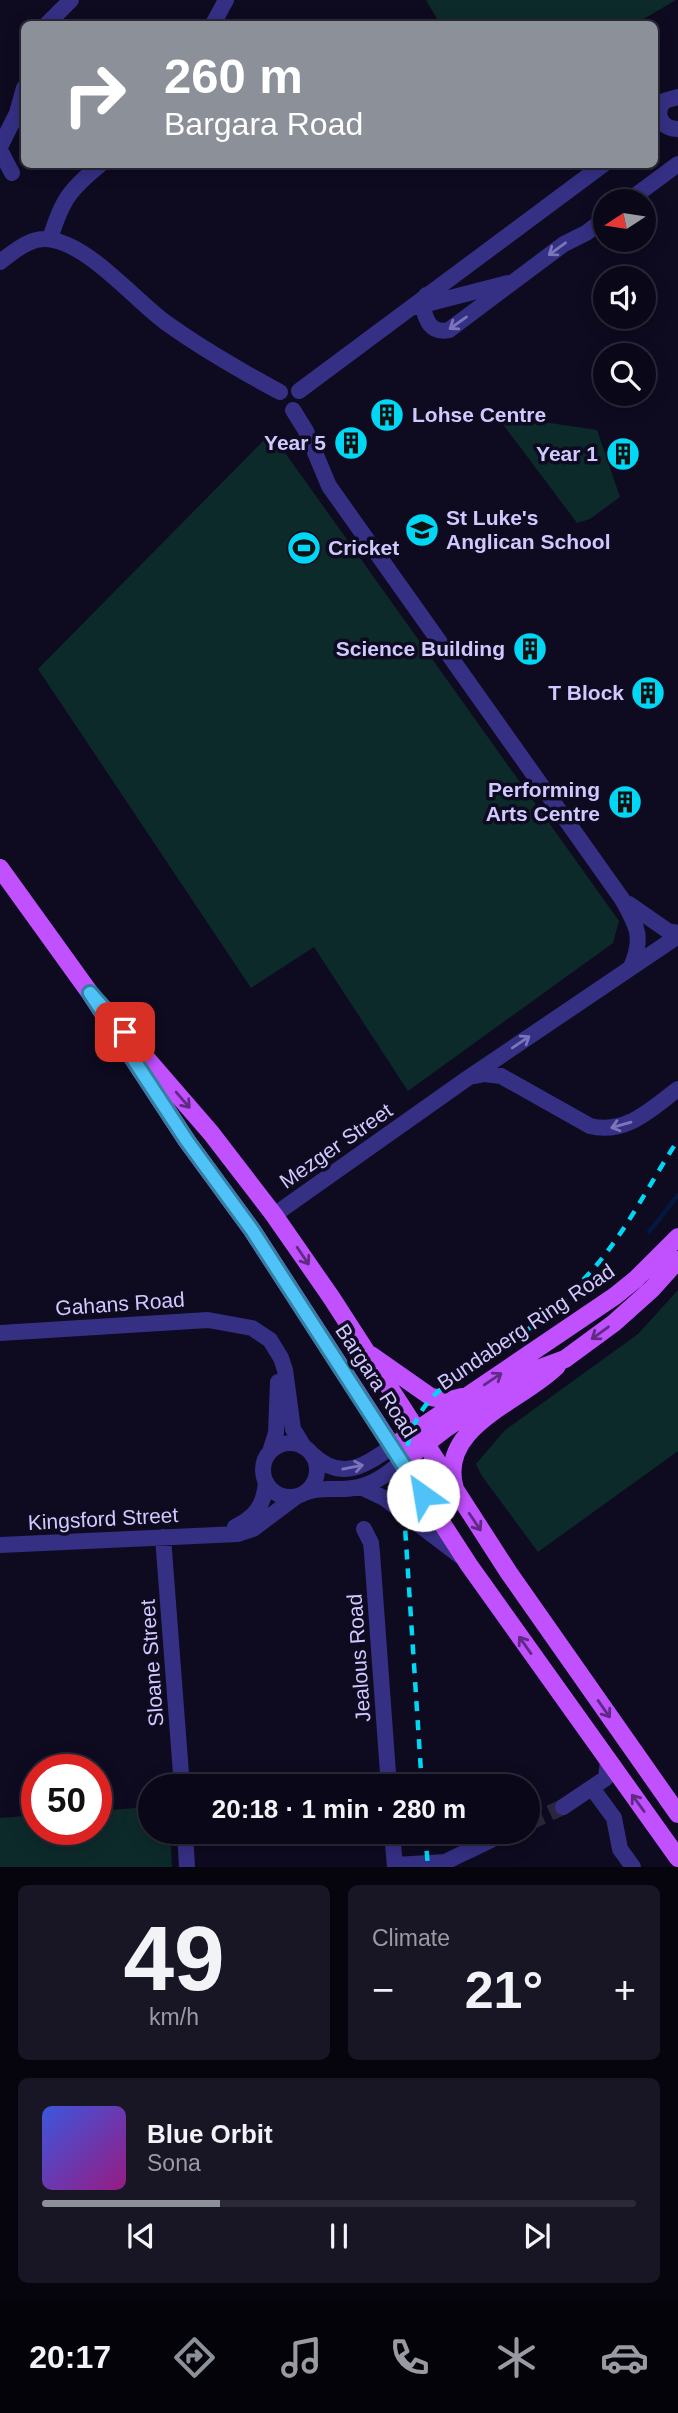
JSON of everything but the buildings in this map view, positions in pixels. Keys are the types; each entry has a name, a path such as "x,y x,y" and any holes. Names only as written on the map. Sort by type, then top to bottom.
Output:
{"main road":[{"name":"Bargara Road","path":"0,868 90,993 187,1141 252,1230 469,1565 678,1858"},
{"name":"Bargara Road","path":"90,993 211,1133 274,1215 365,1351 458,1498 678,1814"},
{"path":"252,1230 274,1215"},
{"name":"Bundaberg Ring Road","path":"397,1455 470,1394 615,1296 678,1237"},
{"name":"Bundaberg Ring Road","path":"420,1438 532,1371 565,1359 635,1305 678,1260"},
{"path":"365,1351 431,1397 450,1400 470,1394"},
{"path":"458,1498 453,1466 460,1446 482,1419 548,1376 565,1359"}],"street":[{"path":"50,21 71,0"},
{"path":"215,21 226,0"},
{"path":"658,112 664,101 677,96"},
{"path":"12,173 0,148 18,113 21,100"},
{"path":"658,116 661,121 676,129"},
{"path":"658,132 676,129"},
{"path":"644,189 678,164"},
{"path":"50,239 67,196 97,168"},
{"path":"299,391 599,168"},
{"path":"418,303 429,326 439,332 445,331 565,244 593,228"},
{"path":"0,261 30,242 50,239 73,248 123,284 162,320 182,334 280,392"},
{"path":"469,263 466,274 470,282 477,288 489,288"},
{"path":"418,303 511,283"},
{"path":"280,392 289,387 299,391"},
{"path":"293,410 301,402 299,391"},
{"path":"280,392 279,403 285,409 293,410"},
{"path":"293,410 306,431 329,486 622,899 637,929 639,940 631,967"},
{"path":"622,899 643,916 678,935"},
{"name":"Mezger Street","path":"274,1215 465,1080 678,935"},
{"path":"465,1080 484,1074 500,1076 590,1126 606,1129 631,1123 678,1089"},
{"name":"Gahans Road","path":"0,1333 208,1320 243,1326 265,1336 281,1358 293,1429 308,1451 317,1473 313,1485 300,1495"},
{"path":"243,1326 261,1339 275,1368 278,1412 274,1443 263,1466 270,1488 282,1496 300,1495 321,1488 361,1487 381,1478 397,1455"},
{"path":"270,1452 286,1444 308,1451 331,1467 348,1470 397,1455"},
{"name":"Kingsford Street","path":"209,1534 233,1528 253,1516 262,1505 266,1482"},
{"path":"361,1487 384,1498 452,1548 469,1565"},
{"name":"Kingsford Street","path":"0,1545 247,1532 300,1495"},
{"name":"Jealous Road","path":"364,1529 373,1553 388,1774"},
{"name":"Sloane Street","path":"163,1537 181,1774"},
{"path":"563,1807 606,1778 608,1761"},
{"path":"592,1788 614,1818 620,1849 633,1867"},
{"path":"186,1844 187,1867"},
{"path":"393,1844 395,1866 445,1862 483,1844"}],"green space":[{"path":"426,0 676,0 640,21 438,21"},
{"path":"496,415 597,430 620,497 590,519 577,523"},
{"path":"271,433 619,921 613,943 408,1091 314,947 251,988 38,669"},
{"path":"678,1290 678,1451 538,1552 476,1464 504,1431 638,1334"},
{"path":"138,1808 138,1844 171,1844 172,1867 0,1867 0,1818 21,1816 21,1845 112,1845 112,1810"}],"waterway":[{"path":"649,1232 678,1195"}],"tunnel":[{"path":"540,1818 563,1807"}],"railway":[{"path":"421,1774 403,1496 405,1461 411,1433 421,1412 435,1394 531,1327 583,1280 622,1230 678,1140"},
{"path":"426,1844 428,1867"}],"place":[{"name":"Lohse Centre","path":"387,415"},
{"name":"Year 5","path":"351,443"},
{"name":"Year 1","path":"623,454"},
{"name":"St Luke's Anglican School","path":"422,530"},
{"name":"Cricket","path":"304,548"},
{"name":"Science Building","path":"530,649"},
{"name":"T Block","path":"648,693"},
{"name":"Performing Arts Centre","path":"625,802"}],"route":[{"path":"125,1032 90,993 187,1141 252,1230 423,1495"}]}
